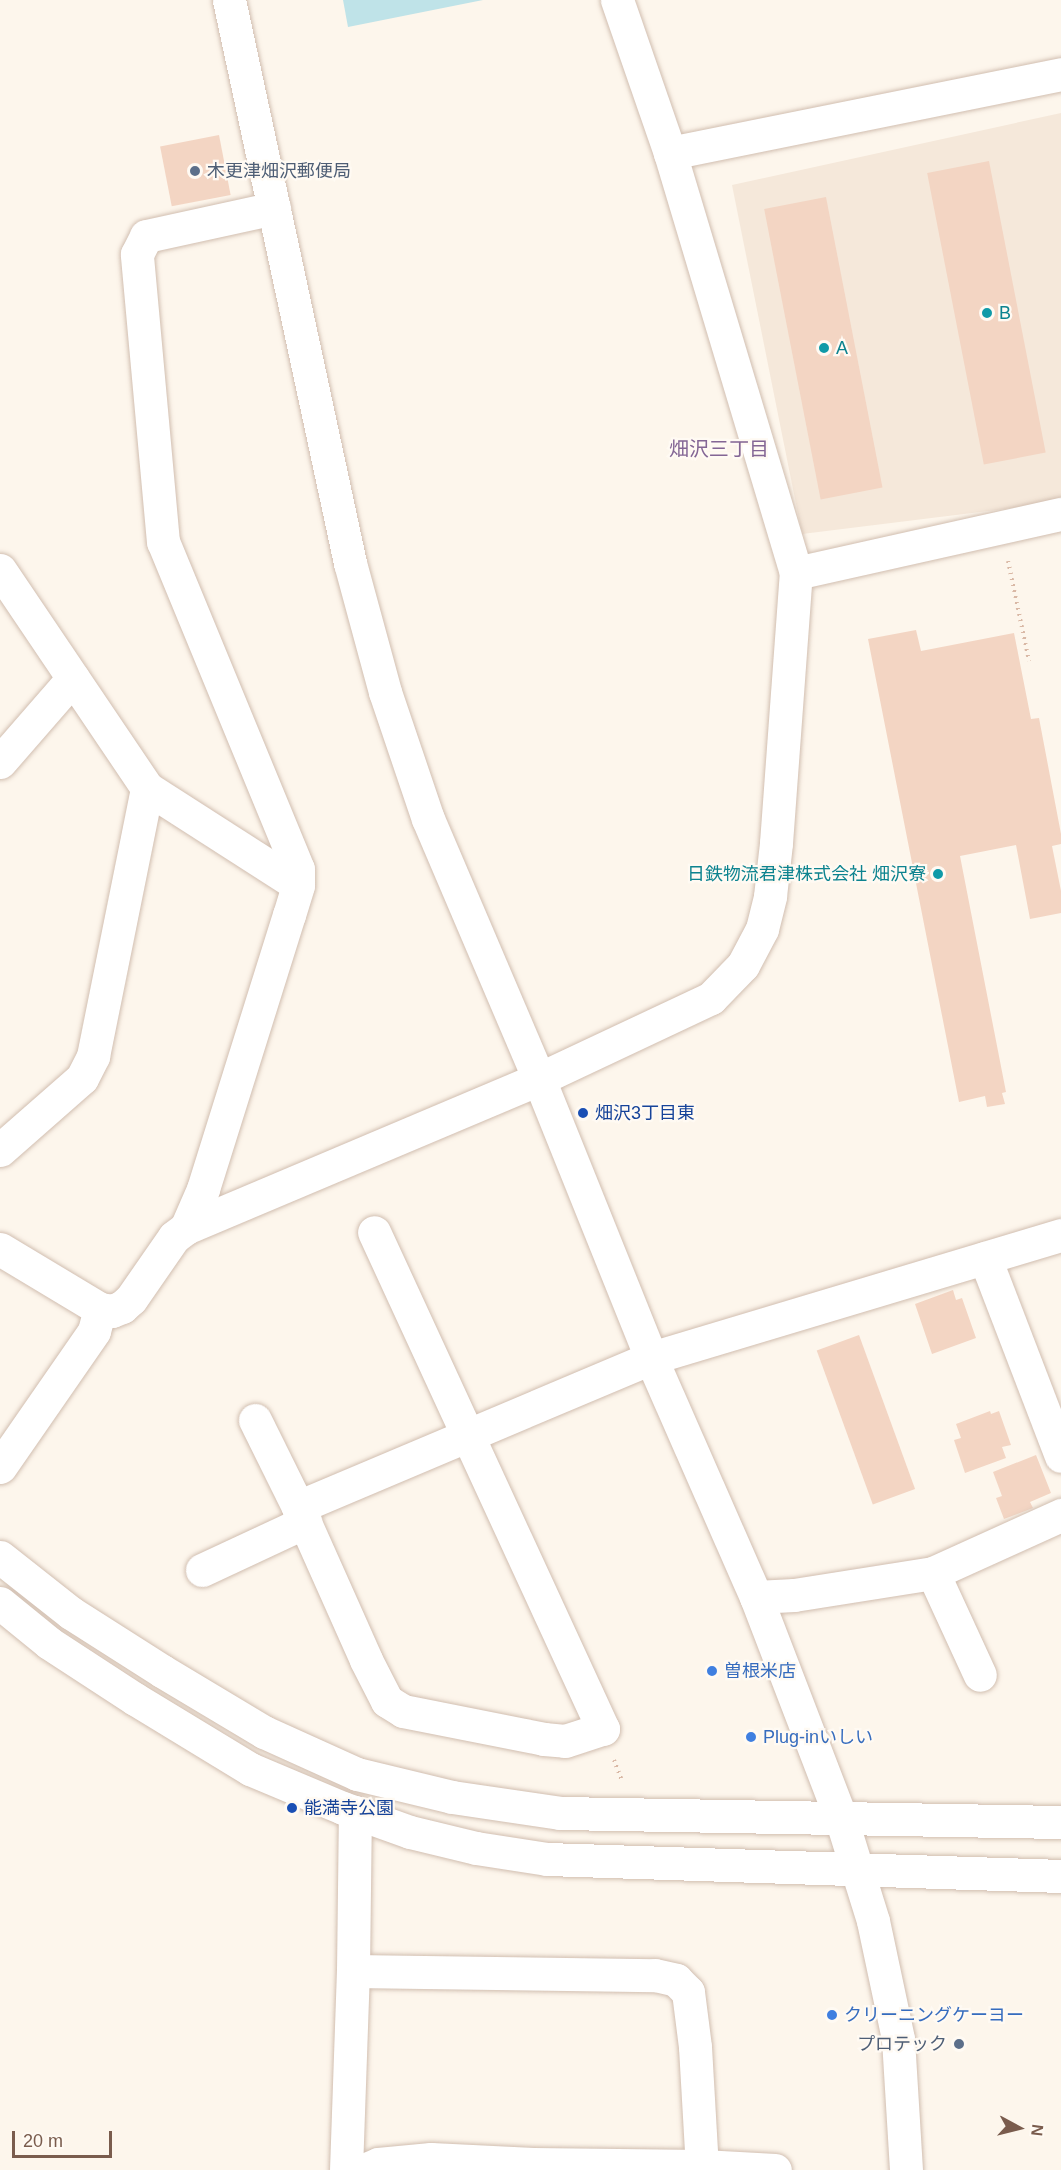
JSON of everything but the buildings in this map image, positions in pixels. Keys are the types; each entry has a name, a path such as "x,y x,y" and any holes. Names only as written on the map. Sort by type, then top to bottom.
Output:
{"street":[{"path":"229,0 350,563 385,692 428,819 539,1080 651,1358 756,1597 842,1818 873,1921 898,2039 906,2170"},
{"path":"0,1249 100,1309 112,1311 131,1299 174,1237 186,1228 539,1080 711,998 743,965 762,929 770,896 776,843 796,573 670,153 616,0"},
{"path":"670,153 1061,74"},
{"path":"186,1228 203,1190 298,885 298,869 163,542 137,254 147,236 274,208"},
{"path":"796,573 1061,514"},
{"path":"0,570 147,788 298,885"},
{"path":"0,762 73,678"},
{"path":"0,1150 82,1078 93,1056 147,788"},
{"path":"255,1420 302,1515 366,1660 387,1701 403,1711 544,1739 564,1741 603,1729 374,1232"},
{"path":"202,1570 302,1515 468,1436 651,1358 1061,1235"},
{"path":"985,1258 1061,1456"},
{"path":"0,1467 94,1330 100,1309"},
{"path":"756,1597 794,1595 933,1573 1061,1515"},
{"path":"2,1558 71,1613 162,1671 264,1732 357,1774 452,1797 560,1813 1061,1822"},
{"path":"933,1573 980,1674"},
{"path":"0,1603 78,1662 250,1769 410,1832 476,1848 547,1859 1061,1876"},
{"path":"346,2170 353,1971 355,1812"},
{"path":"353,1971 655,1975 676,1980 688,1992 695,2047 702,2168"},
{"path":"364,2170 378,2164 431,2159 533,2167 775,2170"}],"path":[{"path":"1006,550 1029,660"}],"shaded area":[{"path":"1061,113 1061,502 802,534 732,185"}],"water":[{"path":"343,0 483,0 348,27"}],"place":[{"name":"木更津畑沢郵便局","path":"195,171"},
{"name":"B","path":"987,313"},
{"name":"A","path":"824,348"},
{"name":"日鉄物流君津株式会社 畑沢寮","path":"938,874"},
{"name":"畑沢3丁目東","path":"583,1113"},
{"name":"曽根米店","path":"712,1671"},
{"name":"Plug-inいしい","path":"751,1737"},
{"name":"能満寺公園","path":"292,1808"},
{"name":"クリーニングケーヨー","path":"832,2015"},
{"name":"プロテック","path":"959,2044"}],"district":[{"name":"畑沢三丁目","path":"719,449"}]}
